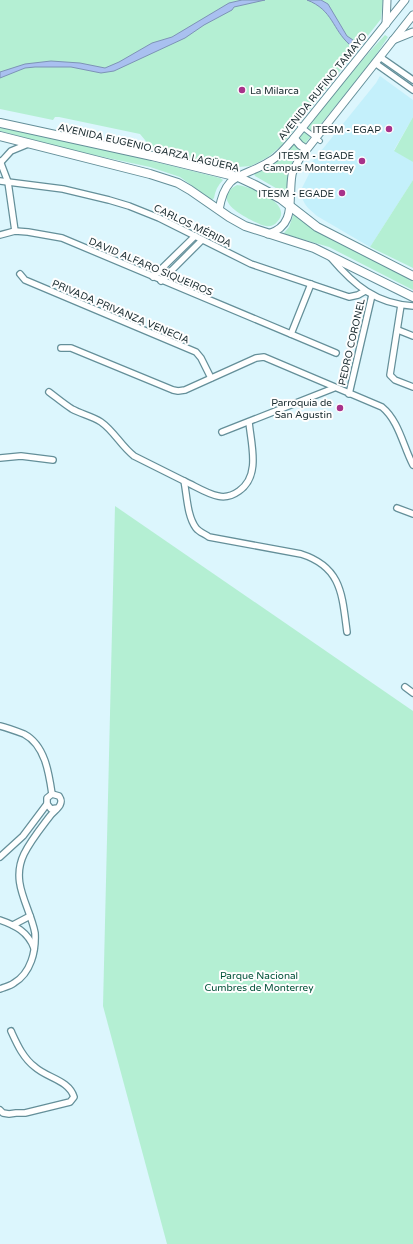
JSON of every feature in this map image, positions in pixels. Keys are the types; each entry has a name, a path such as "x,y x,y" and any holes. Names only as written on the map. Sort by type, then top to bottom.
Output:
{"main road":[{"name":"AVENIDA EUGENIO GARZA LAGÜERA","path":"0,123 152,156 238,177 268,192 290,206 317,227 413,276"},
{"path":"0,136 168,179 190,190 245,226 328,254 413,297"}],"street":[{"path":"386,24 387,0"},
{"name":"AVENIDA RUFINO TAMAYO","path":"219,210 225,188 238,177 271,161 294,138 300,126 406,0"},
{"path":"268,234 284,226 290,206 291,182 294,170 306,149 318,139 413,14"},
{"path":"392,40 413,32"},
{"path":"378,60 413,80"},
{"path":"378,60 399,80 413,90"},
{"path":"399,80 404,74"},
{"path":"300,126 318,139"},
{"path":"294,138 306,149"},
{"path":"15,231 8,182 0,161 11,151 28,144"},
{"name":"CARLOS MÉRIDA","path":"0,181 63,189 109,200 144,211 251,264 350,297 358,295 364,291"},
{"name":"DAVID ALFARO SIQUEIROS","path":"0,235 15,231 40,233 62,238 161,281 336,353"},
{"path":"153,277 195,236"},
{"path":"161,281 202,240"},
{"name":"PEDRO CORONEL","path":"328,254 364,291 402,305 413,306"},
{"name":"PRIVADA PRIVANZA VENECIA","path":"20,274 25,280 196,352 201,358 211,378"},
{"path":"291,334 311,284"},
{"name":"PEDRO CORONEL","path":"349,394 372,295"},
{"path":"402,305 390,372 393,379 413,387"},
{"path":"398,330 413,336"},
{"path":"61,348 71,348 176,391 185,390 262,357 269,359 334,388 377,404 388,412 393,419 413,465"},
{"path":"222,432 334,388"},
{"path":"49,392 73,409 92,416 101,422 110,430 128,452 134,456 218,496 226,497 240,490 249,479 253,467 249,422"},
{"path":"0,458 21,456 53,460"},
{"path":"184,481 192,520 196,528 202,533 209,537 301,554 311,557 326,567 339,586 347,632"},
{"path":"396,508 413,514"},
{"path":"405,687 413,693"},
{"path":"0,726 25,735 34,742 47,764 52,794"},
{"path":"0,858 23,836 47,804 47,798 52,794"},
{"path":"0,989 14,983 22,977 28,968 34,948 35,933 20,886 20,866 31,842 60,806 61,799 59,796 52,794"},
{"path":"47,804 51,808 58,808"},
{"path":"13,925 30,916"},
{"path":"0,920 13,925 27,935 34,948"},
{"path":"0,1110 3,1113 9,1114 25,1113 70,1102 74,1097 69,1087 35,1068 24,1057 11,1031"}],"shaded area":[{"name":"ITESM - EGADE Campus Monterrey","path":"380,76 413,100 413,117 394,150 413,162 413,180 370,247 317,216 305,204 302,198 302,188 313,166 311,164 313,161"}],"green space":[{"path":"0,0 383,0 381,19 281,146 268,157 251,166 217,167 155,152 140,134 59,117 55,117 53,120 0,109"},
{"path":"385,35 388,37 371,62 295,156 289,175 288,195 255,176 254,174 276,162 294,144 347,78"},
{"path":"413,117 413,162 394,151"},
{"path":"0,127 104,149 223,180 217,188 212,200 180,177 150,167 75,151 0,131"},
{"path":"413,180 413,268 370,247"},
{"path":"237,185 260,192 276,203 280,209 281,215 276,223 272,226 265,226 236,211 227,201 227,196 230,190"},
{"path":"294,213 340,242 413,281 413,290 329,247 285,234 284,233 289,227"},
{"name":"Parque Nacional Cumbres de Monterrey","path":"115,506 413,711 413,1244 167,1244 103,1006"}],"water":[{"path":"242,0 265,0 234,7 232,10 204,25 185,38 114,71 101,73 71,67 35,67 25,68 0,78 0,72 25,64 51,61 80,63 105,68 119,62 152,43 172,37 229,3"},
{"path":"307,0 321,0 328,4 347,36 353,40 350,45 339,33 327,14 316,4"}],"place":[{"name":"La Milarca","path":"242,90"},
{"name":"ITESM - EGAP","path":"389,129"},
{"name":"ITESM - EGADE Campus Monterrey","path":"362,161"},
{"name":"ITESM - EGADE","path":"342,193"},
{"name":"Parroquia de San Agustin","path":"340,408"}]}
